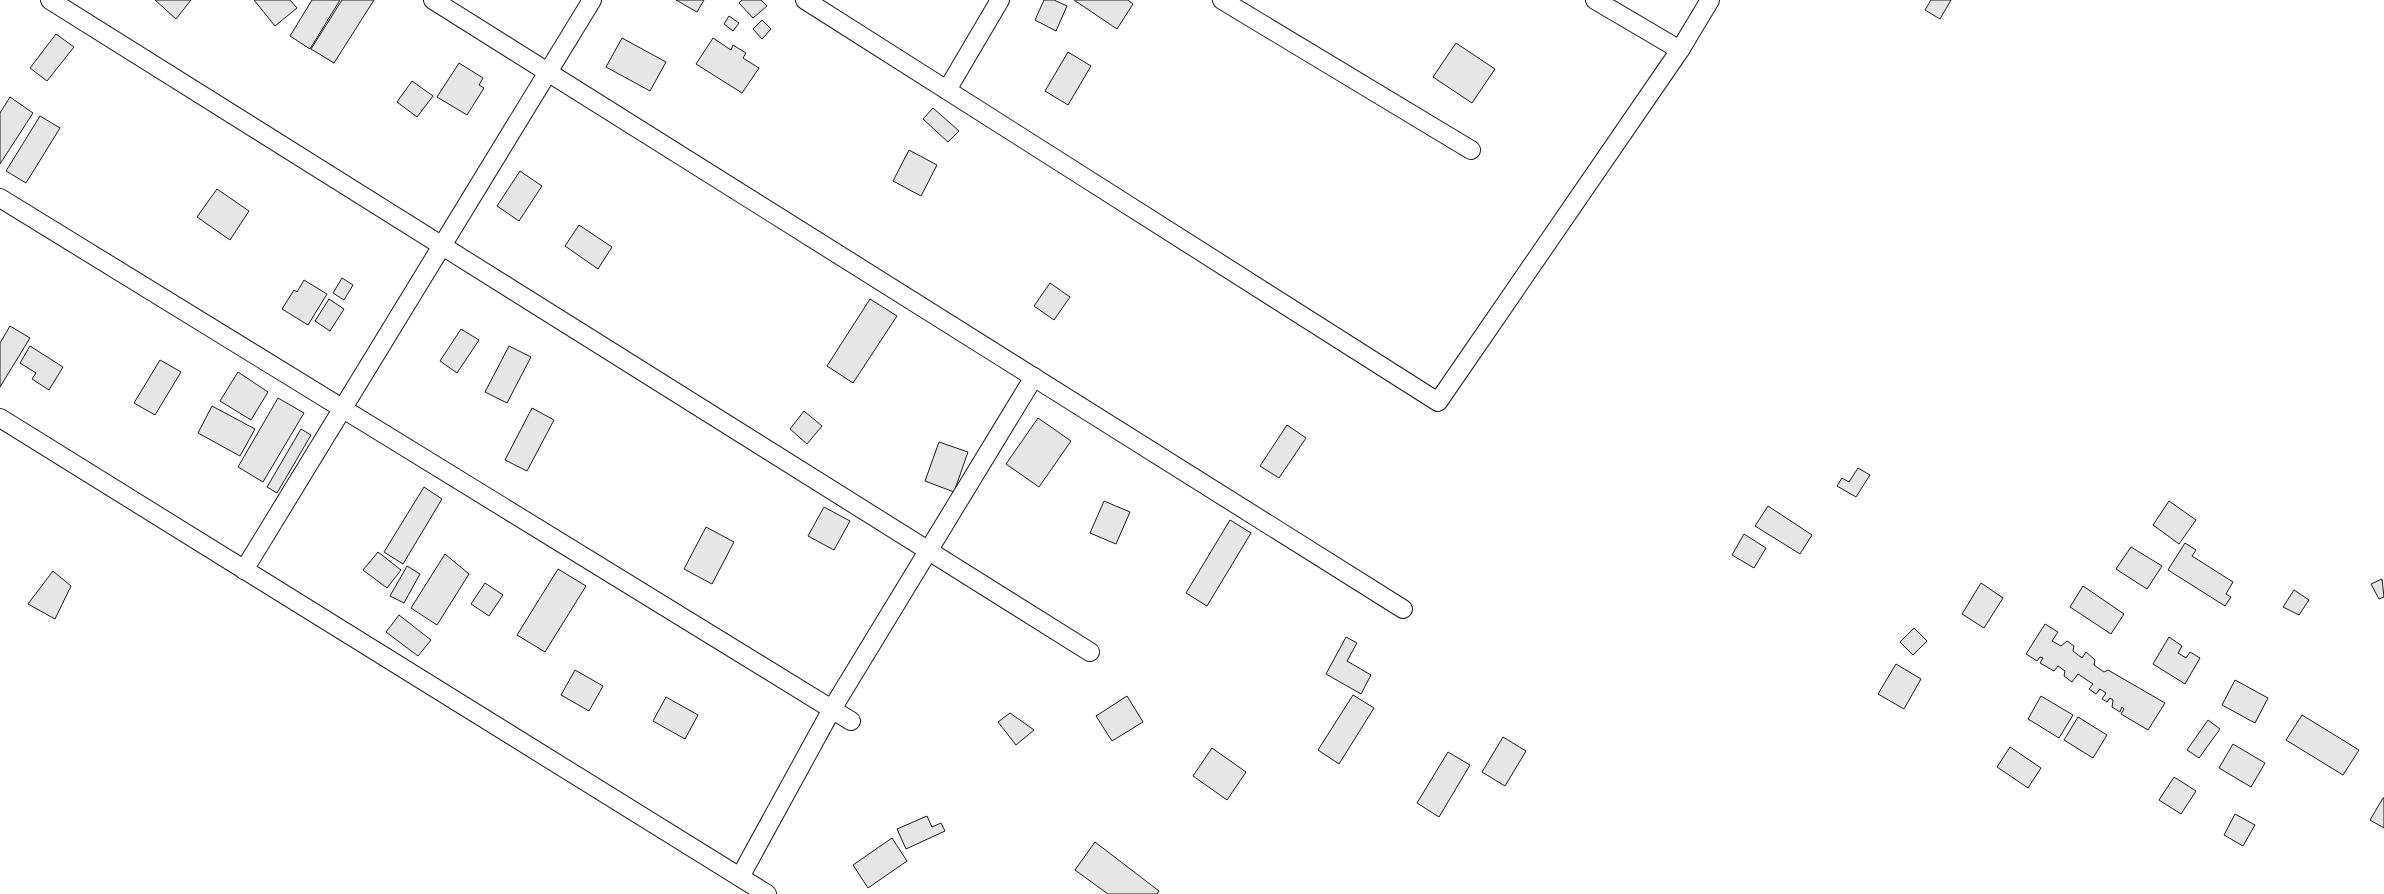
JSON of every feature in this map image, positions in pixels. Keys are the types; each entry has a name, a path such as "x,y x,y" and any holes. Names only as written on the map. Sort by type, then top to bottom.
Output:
{"street":[{"path":"50,0 1090,652"},
{"path":"433,0 1403,608"},
{"path":"244,570 592,0"},
{"path":"805,0 1438,402 1680,50 1710,0"},
{"path":"947,90 1000,0"},
{"path":"1222,0 1471,150"},
{"path":"1595,0 1680,50"},
{"path":"0,198 851,721"},
{"path":"740,877 832,709 1034,377"},
{"path":"0,418 768,894"}],"building":[{"path":"155,0 191,0 176,19"},
{"path":"254,0 290,0 297,8 275,26"},
{"path":"312,0 340,0 310,49 290,36"},
{"path":"342,0 374,0 334,63 311,49"},
{"path":"676,0 704,0 697,12"},
{"path":"742,0 761,0 767,6 753,18 739,3"},
{"path":"1044,0 1054,0 1067,6 1056,31 1035,20"},
{"path":"1074,0 1128,0 1133,4 1117,29"},
{"path":"1931,0 1951,0 1940,19 1925,10"},
{"path":"729,16 739,23 733,31 724,24"},
{"path":"762,20 771,29 762,39 753,29"},
{"path":"56,34 74,47 47,81 30,68"},
{"path":"622,38 666,62 650,91 606,67"},
{"path":"713,38 731,50 733,45 746,53 743,58 759,68 742,93 696,64"},
{"path":"1456,43 1495,69 1472,103 1433,77"},
{"path":"1068,52 1091,66 1068,105 1045,91"},
{"path":"459,63 483,78 479,85 484,88 467,115 437,97"},
{"path":"412,81 433,96 417,117 397,102"},
{"path":"10,97 33,113 0,164 0,113"},
{"path":"933,108 959,131 948,142 923,119"},
{"path":"40,116 60,128 26,183 6,171"},
{"path":"909,150 937,165 921,196 893,181"},
{"path":"520,171 542,186 519,221 497,206"},
{"path":"217,189 249,211 230,240 197,217"},
{"path":"579,225 612,247 598,269 565,246"},
{"path":"342,278 353,285 344,300 333,293"},
{"path":"304,280 327,294 308,325 282,309 294,290 297,292"},
{"path":"1050,283 1070,297 1054,320 1034,306"},
{"path":"329,299 344,309 330,331 315,321"},
{"path":"870,299 897,316 853,383 827,366"},
{"path":"10,326 30,338 0,387 0,343"},
{"path":"461,329 479,340 457,373 440,361"},
{"path":"30,346 63,367 49,390 32,379 36,373 20,363"},
{"path":"509,346 531,357 507,403 485,392"},
{"path":"160,360 181,372 155,415 134,403"},
{"path":"238,372 268,392 251,420 220,401"},
{"path":"278,398 304,413 263,482 238,467"},
{"path":"212,406 255,429 240,456 198,433"},
{"path":"532,408 554,420 527,471 505,460"},
{"path":"804,411 822,426 807,444 790,429"},
{"path":"1038,418 1071,441 1039,487 1006,464"},
{"path":"1287,425 1306,438 1279,478 1260,466"},
{"path":"301,429 311,435 277,493 267,487"},
{"path":"939,442 968,452 954,492 925,481"},
{"path":"1858,468 1870,475 1856,497 1837,486 1842,478 1849,482"},
{"path":"424,487 442,499 403,564 384,552"},
{"path":"1104,501 1130,512 1116,544 1090,533"},
{"path":"2169,501 2196,520 2179,544 2153,525"},
{"path":"1768,506 1812,535 1800,554 1755,526"},
{"path":"824,507 850,521 834,550 808,536"},
{"path":"1230,520 1251,533 1207,606 1186,593"},
{"path":"706,527 734,542 712,584 684,569"},
{"path":"1744,534 1766,548 1754,568 1732,555"},
{"path":"2185,543 2196,550 2192,556 2233,582 2226,594 2231,597 2225,606 2168,570"},
{"path":"2131,547 2162,566 2147,589 2116,569"},
{"path":"378,552 401,570 387,588 363,570"},
{"path":"445,554 469,574 437,625 411,608"},
{"path":"407,566 420,574 404,603 390,596"},
{"path":"558,569 586,586 545,652 517,635"},
{"path":"53,571 71,586 55,619 28,604"},
{"path":"2382,579 2384,597 2379,599 2371,584"},
{"path":"485,583 503,595 489,616 471,604"},
{"path":"1981,583 2003,598 1984,628 1962,614"},
{"path":"2083,586 2124,614 2111,634 2070,607"},
{"path":"2294,590 2309,600 2299,615 2283,607"},
{"path":"399,615 431,640 418,656 386,632"},
{"path":"2045,624 2058,632 2052,641 2061,646 2067,641 2074,646 2073,651 2082,658 2086,652 2095,660 2094,665 2104,672 2108,670 2165,703 2148,730 2121,714 2124,709 2122,707 2120,712 2112,707 2113,700 2110,698 2107,702 2102,699 2106,693 2100,689 2096,694 2089,689 2093,684 2078,674 2072,682 2064,676 2065,671 2058,666 2054,671 2040,663 2043,658 2040,657 2037,661 2026,654"},
{"path":"1914,628 1927,641 1913,655 1900,642"},
{"path":"1346,637 1357,643 1347,661 1371,675 1361,694 1326,674"},
{"path":"2169,637 2182,646 2178,653 2186,658 2190,652 2200,658 2185,684 2153,664"},
{"path":"1896,664 1921,679 1904,709 1878,694"},
{"path":"575,670 603,686 589,711 561,695"},
{"path":"2235,680 2268,698 2255,723 2222,705"},
{"path":"1353,695 1374,708 1339,764 1318,750"},
{"path":"1127,696 1143,722 1112,741 1096,716"},
{"path":"2041,696 2073,715 2059,738 2028,719"},
{"path":"666,697 698,715 685,739 653,721"},
{"path":"1010,713 1034,730 1016,745 998,722"},
{"path":"2302,715 2359,750 2343,775 2286,740"},
{"path":"2078,717 2107,735 2093,758 2064,740"},
{"path":"2208,720 2220,729 2199,758 2187,750"},
{"path":"1503,737 1526,751 1505,786 1482,772"},
{"path":"2233,744 2265,763 2251,787 2219,768"},
{"path":"2010,747 2041,768 2028,788 1997,767"},
{"path":"1212,748 1246,772 1227,800 1193,776"},
{"path":"1448,752 1470,765 1439,817 1417,803"},
{"path":"2174,777 2196,791 2181,814 2159,800"},
{"path":"2384,798 2384,828 2370,820"},
{"path":"2235,814 2255,825 2243,846 2224,835"},
{"path":"927,816 932,827 941,823 945,831 906,849 897,829"},
{"path":"892,838 907,861 868,888 853,865"},
{"path":"1095,842 1159,891 1157,894 1108,894 1075,870"}]}
